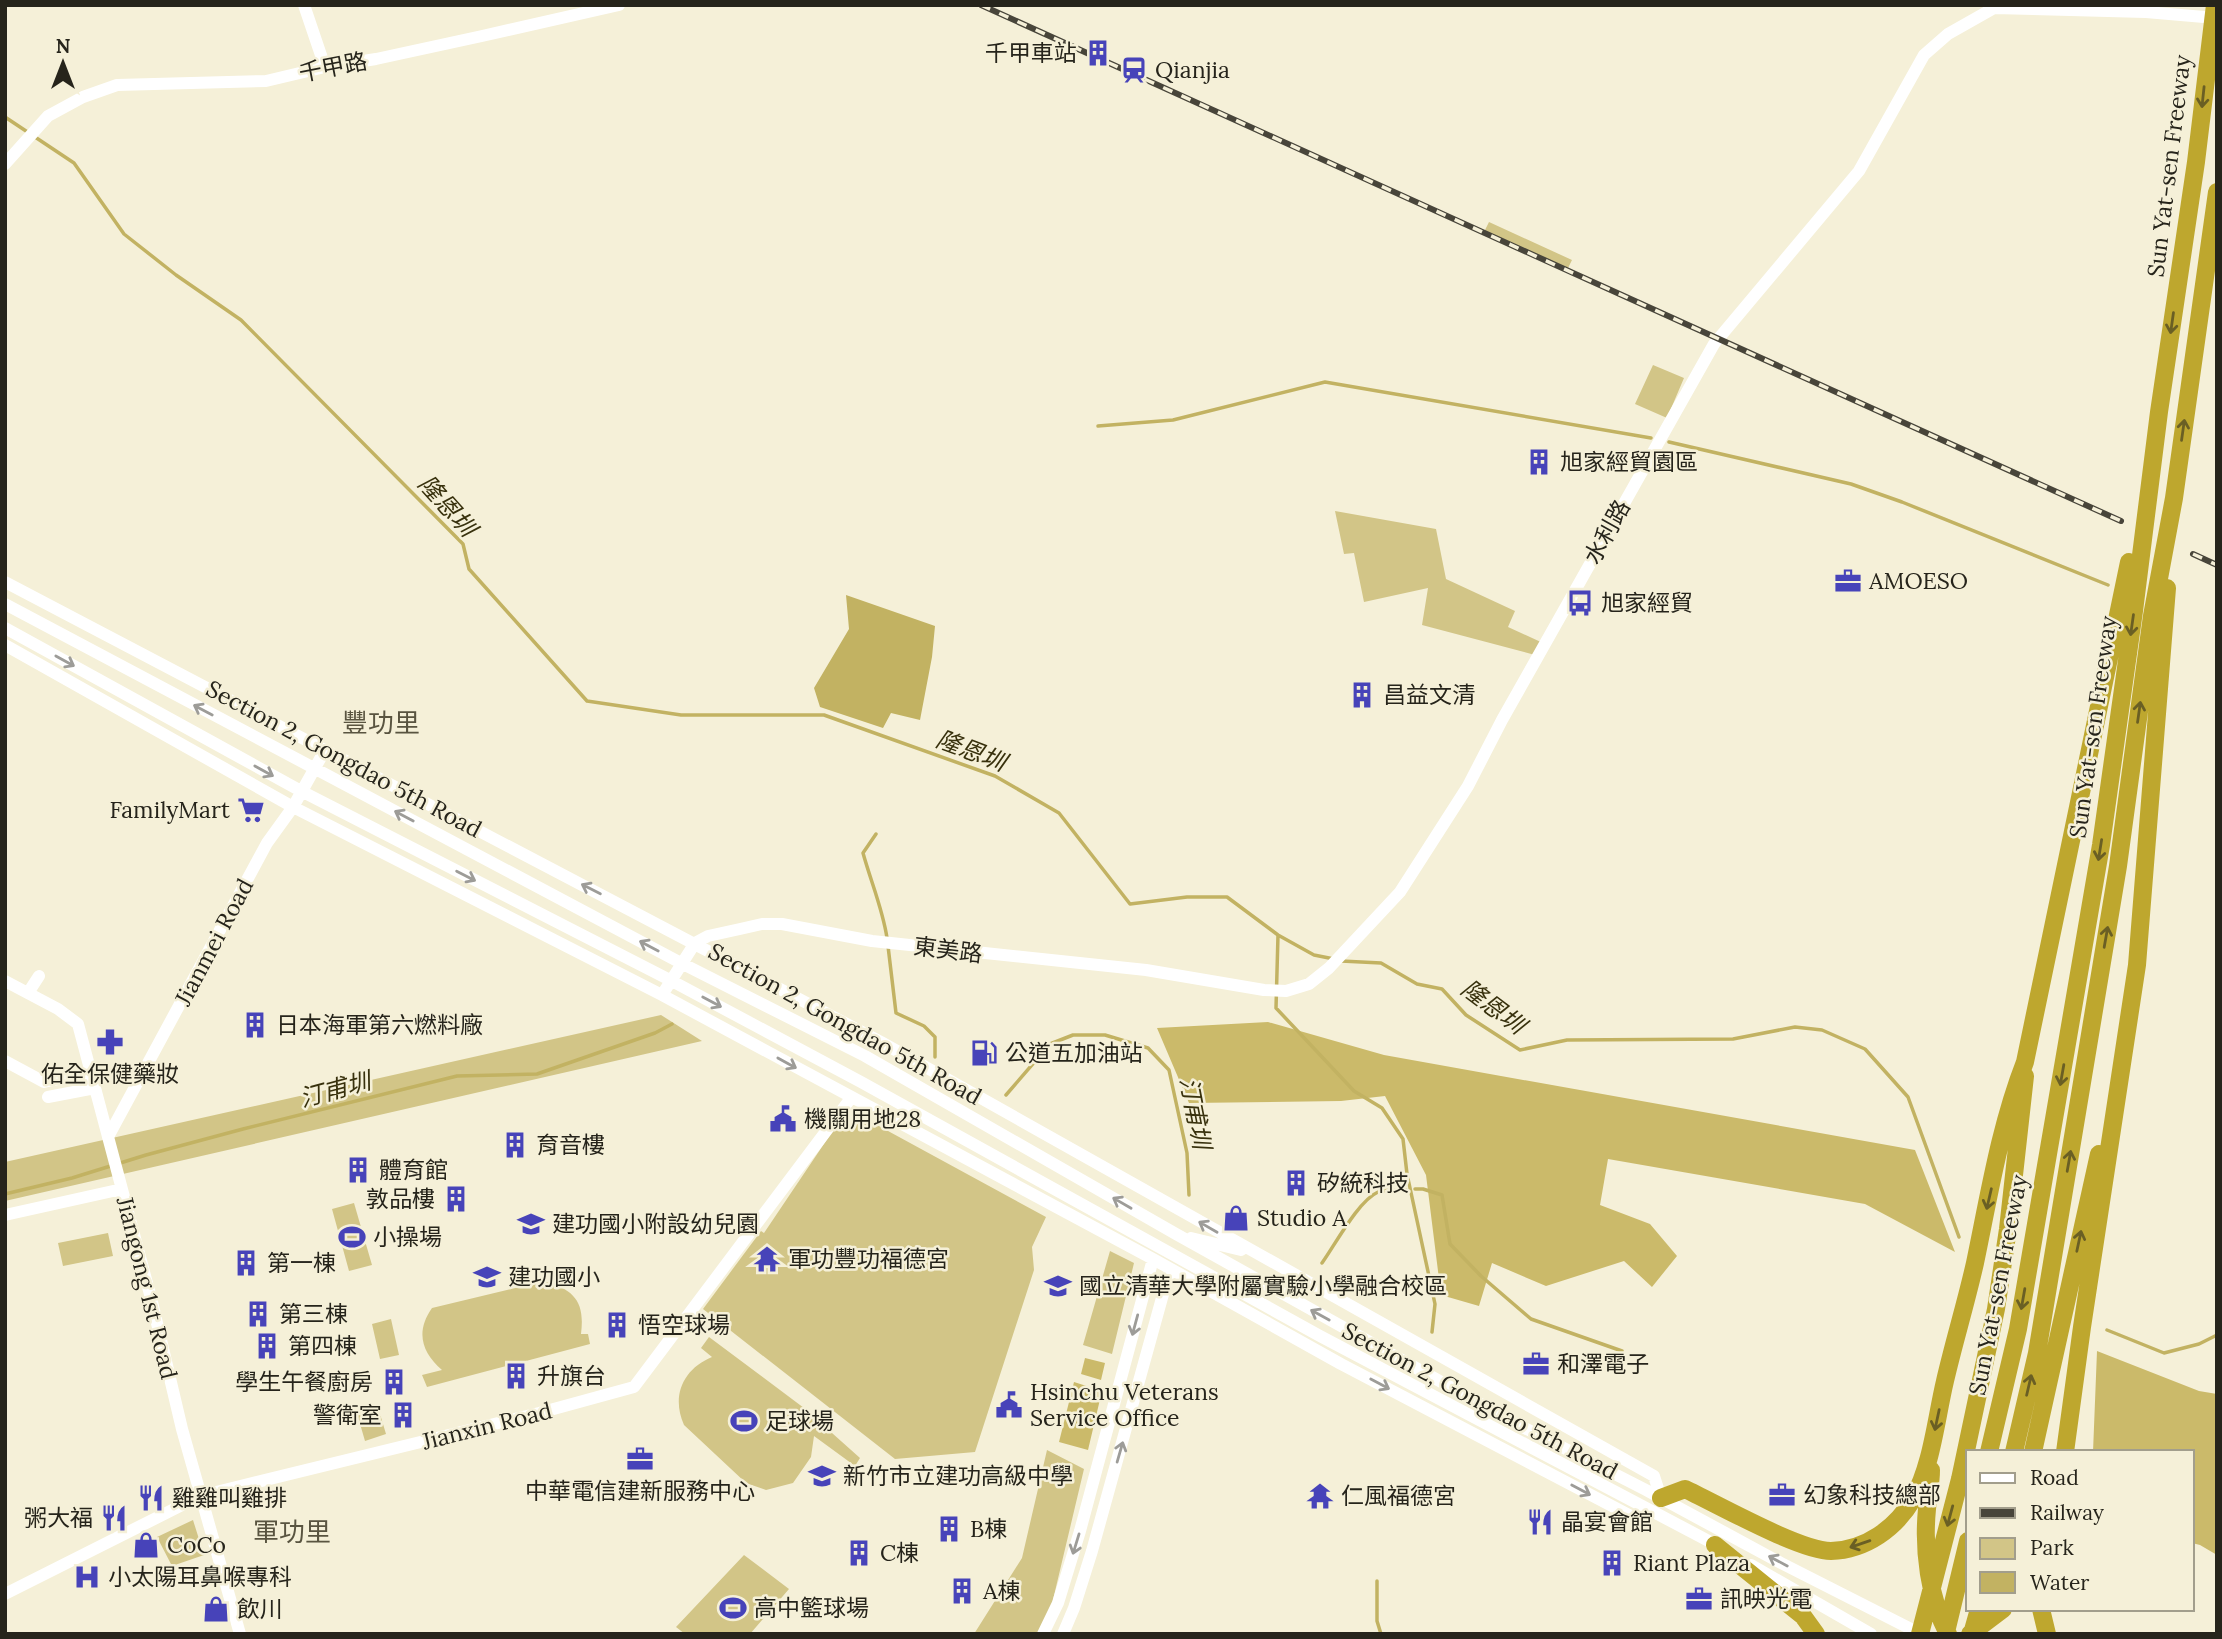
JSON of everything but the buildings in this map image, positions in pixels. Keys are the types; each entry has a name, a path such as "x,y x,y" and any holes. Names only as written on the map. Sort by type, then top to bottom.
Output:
{"highway":[{"name":"Sun Yat-sen Freeway","path":"1989,1450 2020,1317 2101,845 2159,412 2196,162 2210,11"},
{"name":"Sun Yat-sen Freeway","path":"2014,1450 2037,1353 2109,921 2152,616 2174,498 2217,192"},
{"path":"1657,1505 1685,1489 1804,1546 1830,1551 1854,1547 1877,1538 1896,1523 1914,1497 1930,1456 2012,1097 2025,1062 2097,727 2159,412"},
{"path":"2065,1450 2137,965 2174,498"},
{"path":"1966,1450 1996,1309 2024,1097 2025,1062"},
{"path":"2033,1450 2091,1184 2121,1070"},
{"path":"1916,1632 1966,1451"},
{"path":"1930,1456 1927,1543 1933,1591 1947,1634"},
{"path":"1715,1545 1802,1616 1816,1634"},
{"path":"1947,1634 1966,1550"},
{"path":"1971,1634 1978,1611"},
{"path":"1991,1634 1997,1611"},
{"path":"1971,1634 2000,1611"},
{"path":"2041,1611 2047,1634"}],"street":[{"path":"304,5 325,67"},
{"name":"千甲路","path":"5,164 48,116 83,97 117,85 266,81 619,5"},
{"path":"1991,7 2146,12 2210,11"},
{"name":"水利路","path":"1286,991 1309,984 1329,968 1400,892 1468,786 1502,720 1714,344 1859,171 1924,55 1948,34 1991,7"},
{"name":"Section 2, Gongdao 5th Road","path":"5,582 881,1042 1654,1476 1657,1505"},
{"name":"Section 2, Gongdao 5th Road","path":"5,604 681,963 865,1056 1175,1234 1513,1422 1657,1505 1715,1545 1871,1634"},
{"name":"Section 2, Gongdao 5th Road","path":"5,628 301,792 670,980 861,1082 1320,1336 1916,1632"},
{"name":"Section 2, Gongdao 5th Road","path":"5,645 293,807 662,995 1153,1259 1341,1364 1632,1516 1657,1505"},
{"name":"Jianmei Road","path":"109,1141 267,844 293,807 324,750"},
{"name":"東美路","path":"695,943 708,936 729,931 762,924 782,924 887,943 1146,970 1264,990 1286,991"},
{"path":"662,995 695,943"},
{"path":"29,993 39,976"},
{"name":"Jiangong 1st Road","path":"5,981 58,1009 78,1024 200,1496 240,1634"},
{"path":"5,1061 44,1082 91,1072"},
{"path":"48,1097 95,1088"},
{"name":"Jianxin Road","path":"5,1594 200,1496 634,1387 850,1098"},
{"path":"5,1215 122,1189"},
{"path":"1175,1234 1255,1254"},
{"path":"1044,1634 1058,1603 1080,1531 1153,1259"},
{"path":"1063,1634 1092,1551 1170,1269"}],"green space":[{"path":"1489,222 1572,260 1566,272 1483,234"},
{"path":"1653,365 1684,378 1667,418 1635,404"},
{"path":"1335,511 1436,529 1446,579 1515,611 1508,627 1543,643 1535,655 1422,625 1428,588 1364,602 1354,553 1344,554"},
{"path":"661,1015 702,1041 5,1201 5,1162"},
{"path":"866,1119 1046,1217 1032,1247 1034,1270 975,1452 895,1459 703,1309 761,1231 764,1233 834,1129"},
{"name":"小操場","path":"354,1203 372,1265 349,1271 332,1209"},
{"path":"108,1233 113,1256 63,1266 58,1243"},
{"path":"1110,1251 1134,1263 1112,1354 1083,1345"},
{"path":"544,1281 563,1289 576,1299 581,1313 581,1334 588,1334 590,1344 427,1387 422,1375 442,1370 430,1357 423,1342 424,1325 432,1308"},
{"path":"391,1319 399,1355 380,1359 372,1324"},
{"path":"709,1337 804,1408 860,1458 855,1466 814,1436 811,1457 793,1483 766,1490 746,1483 684,1425 680,1414 680,1394 687,1376 712,1357 701,1348"},
{"path":"377,1404 386,1434 365,1441 356,1410"},
{"path":"1047,1450 1084,1469 1047,1625 1042,1634 974,1634 1022,1558"},
{"path":"193,1520 204,1555 172,1566 157,1537"},
{"name":"高中籃球場","path":"744,1555 789,1589 750,1634 685,1634 676,1627"}],"shaded area":[{"path":"1268,1022 1384,1055 1915,1150 1955,1252 1865,1204 1608,1159 1600,1205 1650,1224 1677,1256 1652,1287 1624,1261 1546,1286 1492,1263 1479,1306 1441,1295 1426,1175 1385,1096 1341,1101 1189,1103 1157,1028"},
{"path":"2097,1351 2199,1391 2217,1394 2217,1555 2194,1544 2194,1450 2093,1450"},
{"path":"1085,1358 1105,1363 1101,1380 1081,1374"},
{"path":"1074,1382 1102,1391 1088,1450 1059,1442"}],"water":[{"path":"846,595 935,626 920,720 891,713 883,728 820,707 814,688 849,629"}],"waterway":[{"name":"隆恩圳","path":"5,117 74,163 124,234 176,275 241,320 463,544 469,569 587,701 681,715 824,715 995,776 1059,813 1130,904 1187,897 1227,897 1278,935 1314,955 1334,959"},
{"path":"1098,426 1173,420 1325,382 1651,438"},
{"path":"1669,442 1851,484 2108,585"},
{"path":"876,834 863,853 887,938"},
{"path":"1278,935 1276,1008 1354,1091 1382,1108 1403,1139 1407,1174 1435,1304 1432,1332"},
{"path":"888,946 896,1013 924,1026 935,1037 935,1057"},
{"name":"隆恩圳","path":"1341,961 1381,963 1417,984 1442,989 1466,1015 1520,1050 1567,1040 1733,1039 1795,1027 1822,1030 1865,1049 1908,1097 1959,1237"},
{"name":"汀甫圳","path":"5,1194 72,1178 243,1129 457,1076 537,1074 655,1033 672,1024"},
{"name":"汀甫圳","path":"1006,1095 1050,1044 1073,1035 1105,1035 1148,1048 1169,1070 1187,1153 1189,1195"},
{"name":"汀甫圳","path":"1415,1189 1442,1195 1450,1244 1481,1276 1531,1319 1622,1351"},
{"name":"汀甫圳","path":"1322,1263 1355,1214 1370,1197 1381,1191 1406,1190"},
{"name":"隆恩圳","path":"2107,1330 2164,1353 2199,1344 2217,1335"},
{"path":"1377,1581 1377,1621 1381,1634"}],"railway":[{"path":"981,5 2121,521"},
{"path":"2193,554 2217,565"}],"place":[{"name":"千甲車站","path":"1098,53"},
{"name":"Qianjia","path":"1134,70"},
{"name":"旭家經貿園區","path":"1539,462"},
{"name":"AMOESO","path":"1848,581"},
{"name":"旭家經貿","path":"1580,603"},
{"name":"昌益文清","path":"1362,695"},
{"name":"FamilyMart","path":"251,810"},
{"name":"日本海軍第六燃料廠","path":"255,1025"},
{"name":"佑全保健藥妝","path":"110,1042"},
{"name":"公道五加油站","path":"984,1053"},
{"name":"機關用地28","path":"783,1119"},
{"name":"育音樓","path":"515,1145"},
{"name":"體育館","path":"358,1170"},
{"name":"矽統科技","path":"1296,1183"},
{"name":"敦品樓","path":"456,1199"},
{"name":"Studio A","path":"1236,1218"},
{"name":"建功國小附設幼兒園","path":"531,1224"},
{"name":"小操場","path":"352,1237"},
{"name":"軍功豐功福德宮","path":"767,1259"},
{"name":"第一棟","path":"246,1263"},
{"name":"建功國小","path":"487,1277"},
{"name":"國立清華大學附屬實驗小學融合校區","path":"1058,1286"},
{"name":"第三棟","path":"258,1314"},
{"name":"悟空球場","path":"617,1325"},
{"name":"第四棟","path":"267,1346"},
{"name":"和澤電子","path":"1536,1364"},
{"name":"升旗台","path":"516,1376"},
{"name":"學生午餐廚房","path":"394,1382"},
{"name":"Hsinchu Veterans Service Office","path":"1009,1405"},
{"name":"警衛室","path":"403,1415"},
{"name":"足球場","path":"744,1421"},
{"name":"中華電信建新服務中心","path":"640,1459"},
{"name":"新竹市立建功高級中學","path":"822,1476"},
{"name":"幻象科技總部","path":"1782,1495"},
{"name":"仁風福德宮","path":"1320,1496"},
{"name":"雞雞叫雞排","path":"151,1498"},
{"name":"粥大福","path":"114,1518"},
{"name":"晶宴會館","path":"1540,1522"},
{"name":"B棟","path":"949,1529"},
{"name":"CoCo","path":"146,1545"},
{"name":"C棟","path":"859,1553"},
{"name":"Riant Plaza","path":"1612,1563"},
{"name":"小太陽耳鼻喉專科","path":"87,1577"},
{"name":"A棟","path":"962,1591"},
{"name":"訊映光電","path":"1699,1599"},
{"name":"高中籃球場","path":"733,1608"},
{"name":"飲川","path":"216,1609"}],"district":[{"name":"豐功里","path":"381,723"},
{"name":"軍功里","path":"292,1532"}]}
